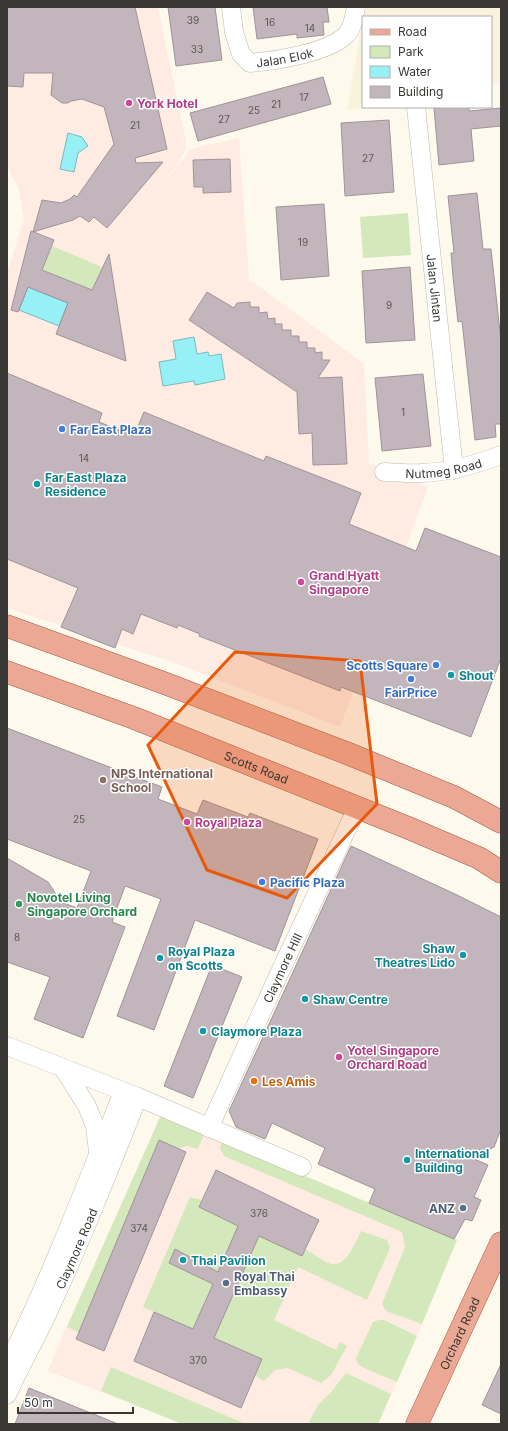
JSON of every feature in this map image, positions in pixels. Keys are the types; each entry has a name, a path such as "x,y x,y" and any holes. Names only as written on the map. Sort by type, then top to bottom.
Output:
{"main road":[{"path":"7,626 164,683 349,754 454,797 501,822"},
{"name":"Scotts Road","path":"7,672 134,718 357,808 479,858 501,872"},
{"name":"Orchard Road","path":"417,1424 499,1252"}],"street":[{"name":"Jalan Elok","path":"231,7 234,32 241,54 250,63 286,58 327,48 346,35 354,22 356,7"},
{"name":"Jalan Jintan","path":"416,108 454,470"},
{"name":"Nutmeg Road","path":"384,472 420,473 454,470 480,463 501,455"},
{"name":"Claymore Hill","path":"209,1128 357,808"},
{"path":"7,1046 130,1095 302,1168"},
{"path":"63,1068 87,1106 95,1126 98,1155"},
{"name":"Claymore Road","path":"7,1366 46,1280 98,1155 130,1095"},
{"name":"Claymore Road","path":"7,1395 22,1362 50,1309 88,1222 130,1095"}],"highlighted area":[{"path":"235,652 360,661 377,804 287,898 207,870 148,745"}],"shaded area":[{"path":"7,7 158,7 186,142 186,149 167,179 191,149 239,138 249,279 364,364 369,463 428,487 340,727 175,663 7,608 7,273 24,219 18,186 12,177 7,161"},
{"path":"365,7 501,7 501,83 492,83 492,16 363,16"},
{"path":"362,23 362,108 364,108 347,110"},
{"path":"161,1115 457,1240 378,1424 182,1424 48,1371"}],"green space":[{"path":"408,213 411,255 363,258 360,217"},
{"path":"52,246 102,267 92,290 42,270"},
{"path":"161,1115 204,1134 198,1149 187,1146 165,1152 82,1334 67,1327"},
{"path":"222,1141 457,1240 422,1324 386,1311 382,1304 405,1247 402,1232 224,1156 220,1148"},
{"path":"190,1197 202,1200 199,1207 238,1226 193,1329 143,1307"},
{"path":"361,1231 387,1240 390,1248 367,1300 298,1267 274,1320 336,1350 340,1342 347,1346 331,1375 321,1383 288,1368 275,1370 264,1381 255,1376 262,1359 214,1338 259,1236 302,1256 305,1249 323,1260 332,1264 337,1264 350,1252"},
{"path":"384,1320 417,1336 397,1382 362,1367 358,1364 356,1358 373,1322"},
{"path":"111,1367 246,1424 182,1424 101,1391"},
{"path":"346,1373 391,1394 378,1424 308,1424 318,1405 332,1391"}],"water":[{"path":"68,133 82,137 88,146 78,153 74,172 60,169"},
{"path":"28,287 68,303 59,326 19,310"},
{"path":"194,337 197,354 208,352 209,356 221,354 225,379 195,385 194,381 163,386 159,362 176,359 173,341"}],"building":[{"name":"York Hotel","path":"7,7 135,7 167,149 135,158 136,163 163,162 107,228 94,217 89,222 80,216 73,220 33,232 42,200 61,203 70,199 74,195 77,197 114,144 104,107 82,99 62,103 51,95 53,73 24,73 23,87 7,86"},
{"path":"168,7 215,7 222,60 176,66"},
{"path":"253,7 327,7 329,22 323,22 324,35 297,38 297,34 257,39"},
{"path":"323,77 331,104 198,141 190,113"},
{"path":"434,108 469,108 469,111 501,108 501,126 471,129 474,161 439,165"},
{"path":"389,120 394,192 345,196 341,123"},
{"path":"230,159 231,192 203,193 203,187 194,187 193,160"},
{"path":"477,193 483,249 491,249 501,341 501,424 495,424 496,437 475,440 462,321 458,322 453,277 451,253 454,253 448,196"},
{"path":"324,204 329,276 281,280 276,207"},
{"path":"31,231 54,240 42,270 92,290 109,254 126,361 56,334 68,303 28,287 18,312 11,310"},
{"path":"410,267 415,340 366,343 362,271"},
{"path":"207,292 234,308 237,303 250,302 250,307 259,307 259,313 267,312 268,319 275,318 275,324 282,324 282,330 291,330 291,336 299,336 299,342 307,342 307,348 315,348 315,353 322,352 322,360 330,360 318,378 342,377 347,464 313,465 312,433 299,434 297,392 189,320"},
{"path":"7,373 102,413 99,422 134,436 144,412 264,461 266,456 361,493 349,524 416,551 425,528 501,557 501,658 471,737 341,687 340,691 199,636 200,634 178,625 177,628 141,614 133,634 122,629 115,648 61,627 78,588 7,559"},
{"path":"423,374 431,446 382,451 375,378"},
{"path":"7,728 162,787 158,799 197,814 203,800 248,817 250,813 318,839 275,951 195,920 154,1030 117,1016 161,899 125,886 112,922 125,927 83,1038 34,1019 50,977 7,962 7,858 48,882 61,902 77,908 91,871 7,839"},
{"path":"351,846 501,917 501,1129 494,1147 472,1158 488,1165 474,1197 481,1200 472,1221 465,1219 454,1239 369,1203 375,1189 318,1164 325,1148 272,1123 265,1139 236,1127 229,1111"},
{"name":"Claymore Plaza","path":"212,965 242,977 193,1098 164,1086"},
{"path":"159,1140 186,1152 104,1351 76,1339"},
{"path":"216,1170 319,1220 302,1256 259,1236 214,1338 262,1359 241,1408 134,1361 154,1312 193,1329 213,1284 169,1263 175,1249 218,1272 238,1226 199,1207"},
{"path":"501,1364 501,1414 482,1405"},
{"path":"29,1388 118,1424 15,1424"}],"place":[{"name":"York Hotel","path":"129,103"},
{"name":"Far East Plaza","path":"62,429"},
{"name":"Far East Plaza Residence","path":"37,484"},
{"name":"Grand Hyatt Singapore","path":"301,582"},
{"name":"Scotts Square","path":"436,665"},
{"name":"Shout","path":"451,675"},
{"name":"FairPrice","path":"411,679"},
{"name":"NPS International School","path":"103,780"},
{"name":"Royal Plaza","path":"187,822"},
{"name":"Pacific Plaza","path":"262,882"},
{"name":"Novotel Living Singapore Orchard","path":"19,904"},
{"name":"Shaw Theatres Lido","path":"463,955"},
{"name":"Royal Plaza on Scotts","path":"160,958"},
{"name":"Shaw Centre","path":"305,999"},
{"name":"Claymore Plaza","path":"203,1031"},
{"name":"Yotel Singapore Orchard Road","path":"339,1057"},
{"name":"Les Amis","path":"254,1081"},
{"name":"International Building","path":"407,1160"},
{"name":"ANZ","path":"463,1208"},
{"name":"Thai Pavilion","path":"183,1260"},
{"name":"Royal Thai Embassy","path":"226,1283"}]}
